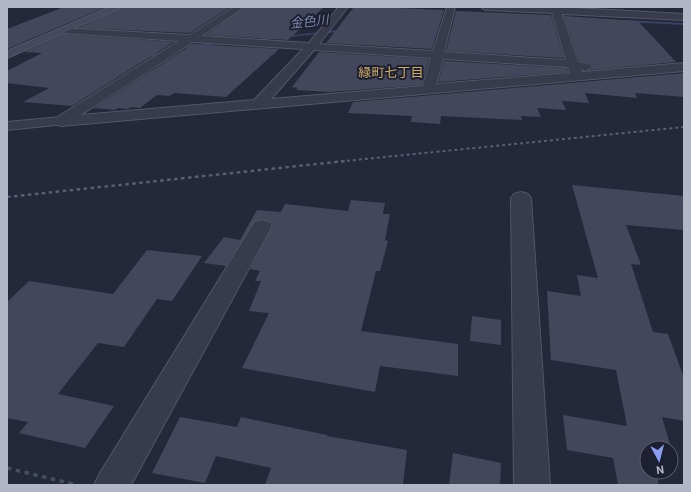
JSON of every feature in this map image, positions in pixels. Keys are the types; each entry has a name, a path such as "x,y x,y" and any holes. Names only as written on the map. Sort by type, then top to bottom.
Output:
{"street":[{"path":"7,55 118,7"},
{"path":"61,121 240,7"},
{"path":"258,104 311,47 344,7"},
{"path":"428,90 451,7"},
{"path":"485,7 551,9 684,17"},
{"path":"659,7 684,29"},
{"path":"551,9 575,70"},
{"path":"65,30 438,55 575,70 618,73 684,68"},
{"path":"61,121 428,90 575,70"},
{"path":"521,198 532,485"},
{"path":"112,485 262,226"}],"lane":[{"path":"7,126 61,121"}],"path":[{"path":"7,468 77,485"}],"building":[{"path":"64,7 106,7 7,49 7,29"},
{"path":"123,7 231,7 189,33 79,28"},
{"path":"245,7 324,7 288,40 206,35"},
{"path":"354,7 444,10 432,49 326,43"},
{"path":"456,11 551,15 564,58 446,51"},
{"path":"564,16 638,21 676,62 591,70 593,67 591,63 579,61"},
{"path":"64,34 174,42 72,106 23,102 49,88 7,83 7,71 42,53 24,52"},
{"path":"193,44 279,49 226,97 174,93 170,96 157,95 140,108 118,108 115,110 94,108"},
{"path":"319,52 429,59 422,85 329,92 296,90 298,88 292,87"},
{"path":"444,61 567,68 568,72 438,82"},
{"path":"684,73 684,97 635,93 637,98 585,93 589,103 562,101 566,110 537,108 541,117 521,116 522,120 441,116 440,124 411,122 412,116 348,113 353,102"},
{"path":"572,185 684,196 684,230 626,225 641,265 631,264 653,332 668,334 684,378 684,421 662,417 669,440 639,440 639,480 658,480 659,485 618,485 613,458 567,450 563,415 627,426 616,370 551,360 547,291 581,296 577,275 598,278"},
{"path":"351,200 385,203 383,214 390,214 385,240 388,241 380,271 376,271 361,331 458,344 458,376 380,366 375,392 242,368 269,313 249,311 261,281 255,281 260,271 250,269 273,225 269,221 262,219 255,221 226,266 204,263 224,237 240,240 257,210 281,212 285,204 348,211"},
{"path":"147,250 202,256 172,301 157,299 124,347 98,343 58,394 114,406 85,448 19,433 28,422 7,418 7,302 29,281 113,294"},
{"path":"472,316 501,320 501,345 470,341"},
{"path":"180,417 237,427 241,417 327,436 407,450 403,485 265,485 271,468 216,456 205,483 152,473"},
{"path":"453,453 501,463 500,485 449,485"}],"waterway":[{"name":"金色川","path":"626,21 684,24"},
{"name":"金色川","path":"243,41 346,30"},
{"name":"金色川","path":"143,58 182,47 228,42"}],"railway":[{"path":"335,162 684,127"},
{"path":"7,197 345,161"}],"district":[{"name":"緑町七丁目","path":"391,72"}]}
